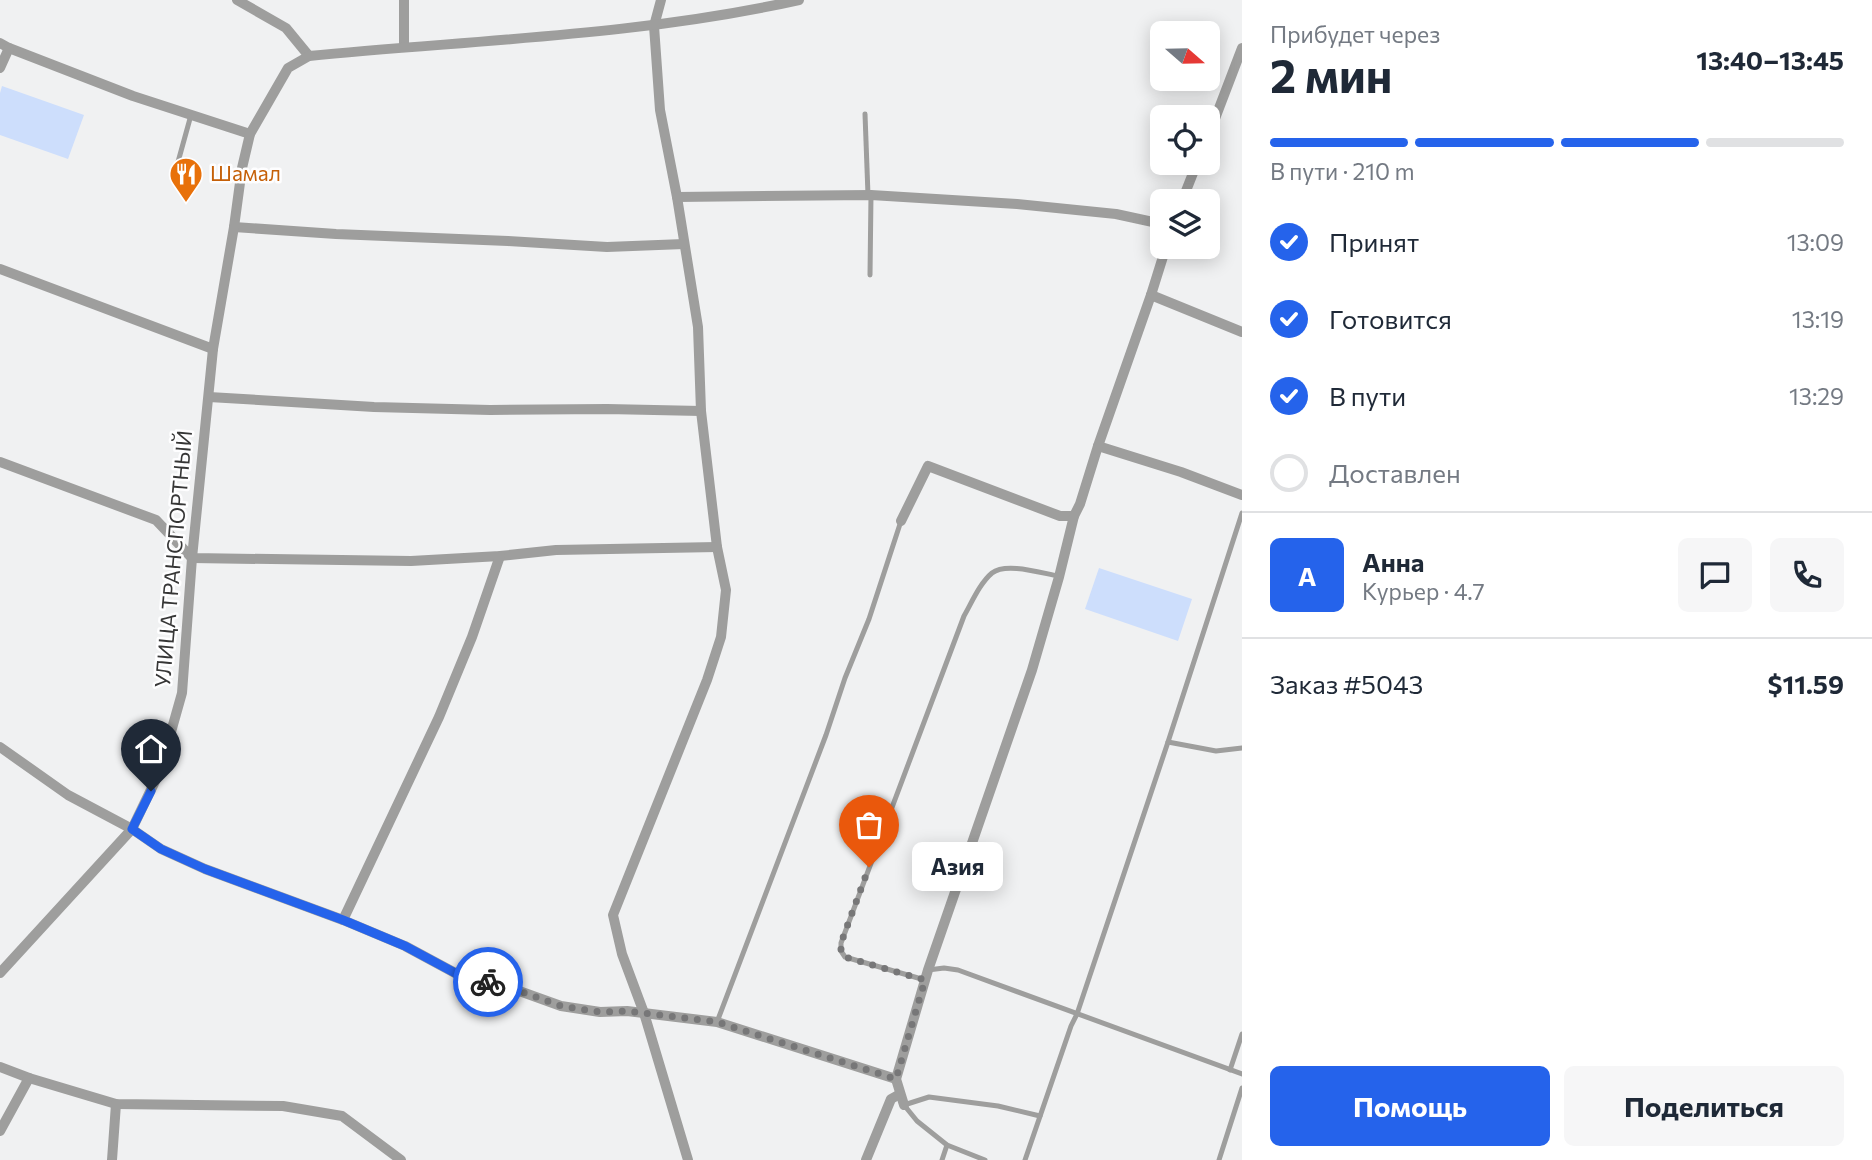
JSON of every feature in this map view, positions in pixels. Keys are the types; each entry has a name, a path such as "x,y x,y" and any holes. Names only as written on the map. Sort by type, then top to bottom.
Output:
{"street":[{"path":"237,0 286,28 309,56 654,26 799,0"},
{"path":"404,0 404,47"},
{"path":"660,0 654,26 660,110 698,327 701,411 717,547 726,590 721,636 707,680 613,915 622,954 644,1013 688,1160"},
{"path":"0,68 5,46 133,96 250,134"},
{"path":"1220,106 1242,48"},
{"name":"УЛИЦА ТРАНСПОРТНЫЙ","path":"0,973 132,829 160,771 182,694 192,558 213,349 242,169 250,134 288,68 309,56"},
{"path":"677,197 869,195 1017,204 1116,214 1150,222"},
{"path":"234,227 607,247 684,244"},
{"path":"866,1160 891,1099 902,1099 896,1079 926,975 1028,683 1074,516 1162,259"},
{"path":"0,269 213,349"},
{"path":"1151,295 1242,332"},
{"path":"209,397 374,407 701,411"},
{"path":"1098,446 1181,472 1242,495"},
{"path":"0,462 156,520 192,558 411,561 556,550 717,547"},
{"path":"901,521 928,466 1060,516 1074,516"},
{"path":"343,920 439,717 472,637 500,556"},
{"path":"0,747 68,795 132,829 161,849 205,869 405,946 457,974 508,987 561,1006 717,1022 896,1079"},
{"path":"0,1067 116,1104 283,1106 342,1116 401,1160"},
{"path":"0,1131 29,1078"},
{"path":"112,1160 116,1104"}],"lane":[{"path":"865,114 870,275"},
{"path":"173,180 191,115"},
{"path":"1025,1160 1070,1026 1077,1014 1242,513"},
{"path":"717,1022 869,619 901,521"},
{"path":"1059,577 1008,567 994,571 964,616 841,943 841,951 845,957 926,975 944,968 958,970 1242,1074"},
{"path":"1168,742 1216,751 1242,748"},
{"path":"1230,1070 1242,1034"},
{"path":"1219,1160 1242,1088"},
{"path":"902,1099 929,1097 998,1106 1040,1116"},
{"path":"902,1099 917,1121 947,1146 985,1160"},
{"path":"942,1160 947,1146"}],"shaded area":[{"path":"2,86 84,115 68,159 0,135"},
{"path":"1099,568 1192,599 1178,641 1085,609"}],"way so far":[{"path":"488,982 561,1006 717,1022 896,1079 925,980 845,957 841,951 841,943 869,867"}],"place":[{"name":"Шамал","path":"186,204"},
{"name":"Азия","path":"869,867"}],"route":[{"path":"151,791 132,829 161,849 205,869 405,946 457,974 488,982"}]}
